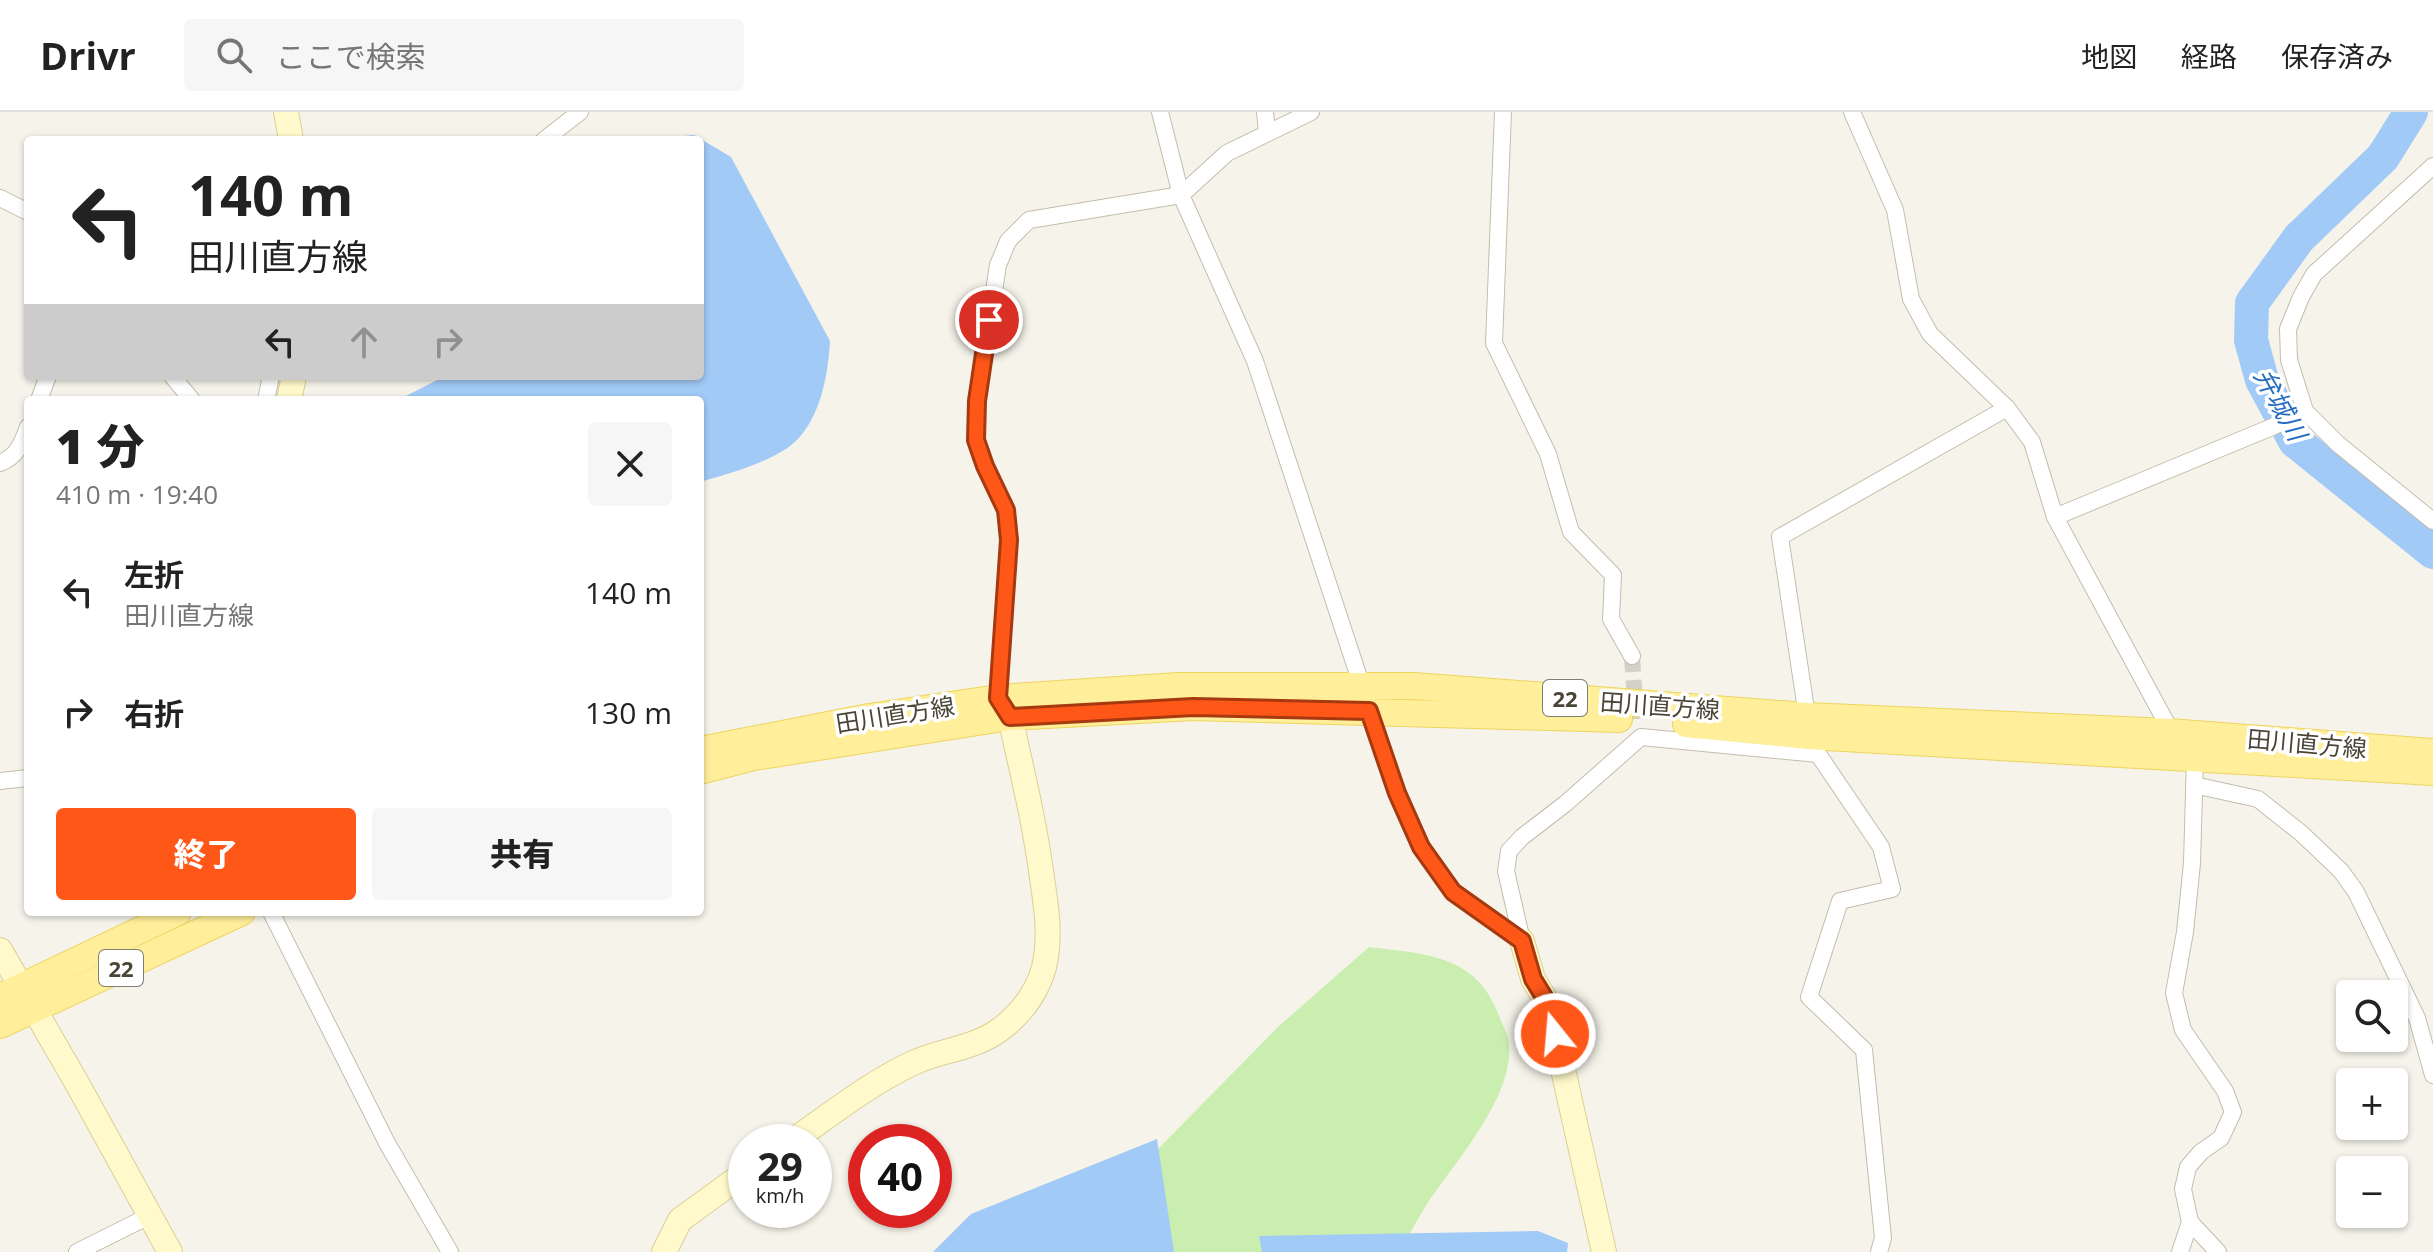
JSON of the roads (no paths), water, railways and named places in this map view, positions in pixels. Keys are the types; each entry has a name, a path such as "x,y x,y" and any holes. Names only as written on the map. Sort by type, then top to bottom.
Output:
{"main road":[{"name":"田川直方線","path":"704,749 869,717 1004,708 1178,686 1359,685 1414,686 1812,735 2169,732 2433,752"},
{"name":"田川直方線","path":"704,770 754,757 1004,708 1193,707 1369,711 2433,772"},
{"name":"22","path":"0,1025 18,997 170,916"},
{"name":"22","path":"18,997 231,916"}],"street":[{"path":"286,112 290,136"},
{"path":"549,136 580,112"},
{"path":"1160,112 1181,195 1255,361 1397,793 1421,847 1453,892 1522,941"},
{"path":"1265,112 1267,133"},
{"path":"818,1124 893,1073 995,1034 1016,1017 1035,992 1046,959 1048,921 1034,819 1004,708 1009,540 1006,510 976,440 977,401 998,265 1008,241 1029,220 1181,195 1227,153 1311,112"},
{"path":"1503,112 1494,343 1548,454 1571,532 1613,575 1611,619 1632,656"},
{"path":"1852,112 1895,210 1911,299 1930,334 2007,408 2032,442 2055,517 2169,732 2195,759 2192,863 2185,932 2174,993 2183,1030 2225,1091 2233,1112 2221,1138 2201,1152 2188,1167 2183,1189 2190,1222 2180,1252"},
{"path":"2433,166 2314,274 2288,329 2289,360 2302,413 2433,521"},
{"path":"0,198 24,210"},
{"path":"175,380 189,396"},
{"path":"1879,1252 1883,1238 1864,1050 1809,997 1840,901 1892,889 1881,847 1812,735 1780,537 2007,408"},
{"path":"2055,517 2302,413"},
{"path":"0,463 9,460 24,438"},
{"path":"1604,1252 1555,1034 1544,997 1533,979 1506,871 1509,851 1565,804 1638,728"},
{"path":"0,781 24,778"},
{"path":"2194,785 2258,799 2301,833 2341,871 2356,892 2417,1018 2433,1075"},
{"path":"273,916 387,1143 450,1252"},
{"path":"0,950 18,997 78,1085 170,1252"},
{"path":"664,1252 680,1220 728,1185"},
{"path":"77,1252 149,1216"},
{"path":"2190,1222 2218,1252"}],"water":[{"path":"704,141 731,157 830,341 822,394 812,419 797,440 764,460 704,481 704,396 406,396 437,380 704,380"},
{"path":"1157,1139 1174,1252 933,1252 971,1214"},
{"path":"1538,1231 1568,1243 1567,1252 1262,1252 1259,1236"}],"waterway":[{"name":"弁城川","path":"2411,112 2383,157 2299,238 2252,303 2251,340 2262,380 2295,441 2433,552"}],"tunnel":[{"path":"1632,656 1636,719"}]}
